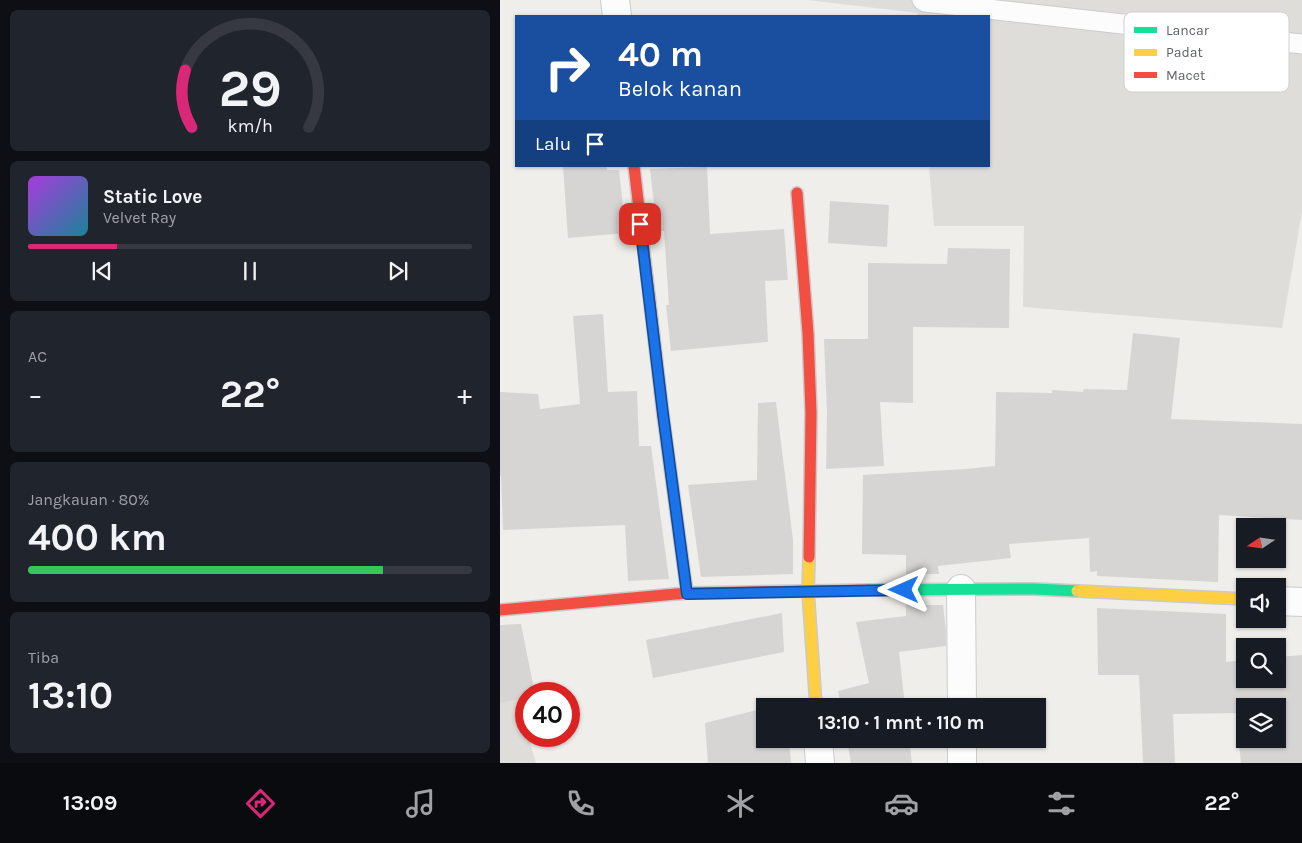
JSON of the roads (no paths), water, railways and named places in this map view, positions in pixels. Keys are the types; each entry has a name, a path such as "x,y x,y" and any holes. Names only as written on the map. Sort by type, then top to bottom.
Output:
{"street":[{"path":"615,0 616,15"},
{"path":"634,167 687,594"},
{"path":"797,193 808,333 811,413 808,591 815,698"},
{"path":"961,589 962,698"},
{"path":"500,610 687,594 808,591 1034,589 1236,599"},
{"path":"1286,601 1302,602"},
{"path":"819,748 820,763"},
{"path":"962,748 962,763"}],"lane":[{"path":"922,0 925,2 1124,24"},
{"path":"1289,43 1302,44"}]}
